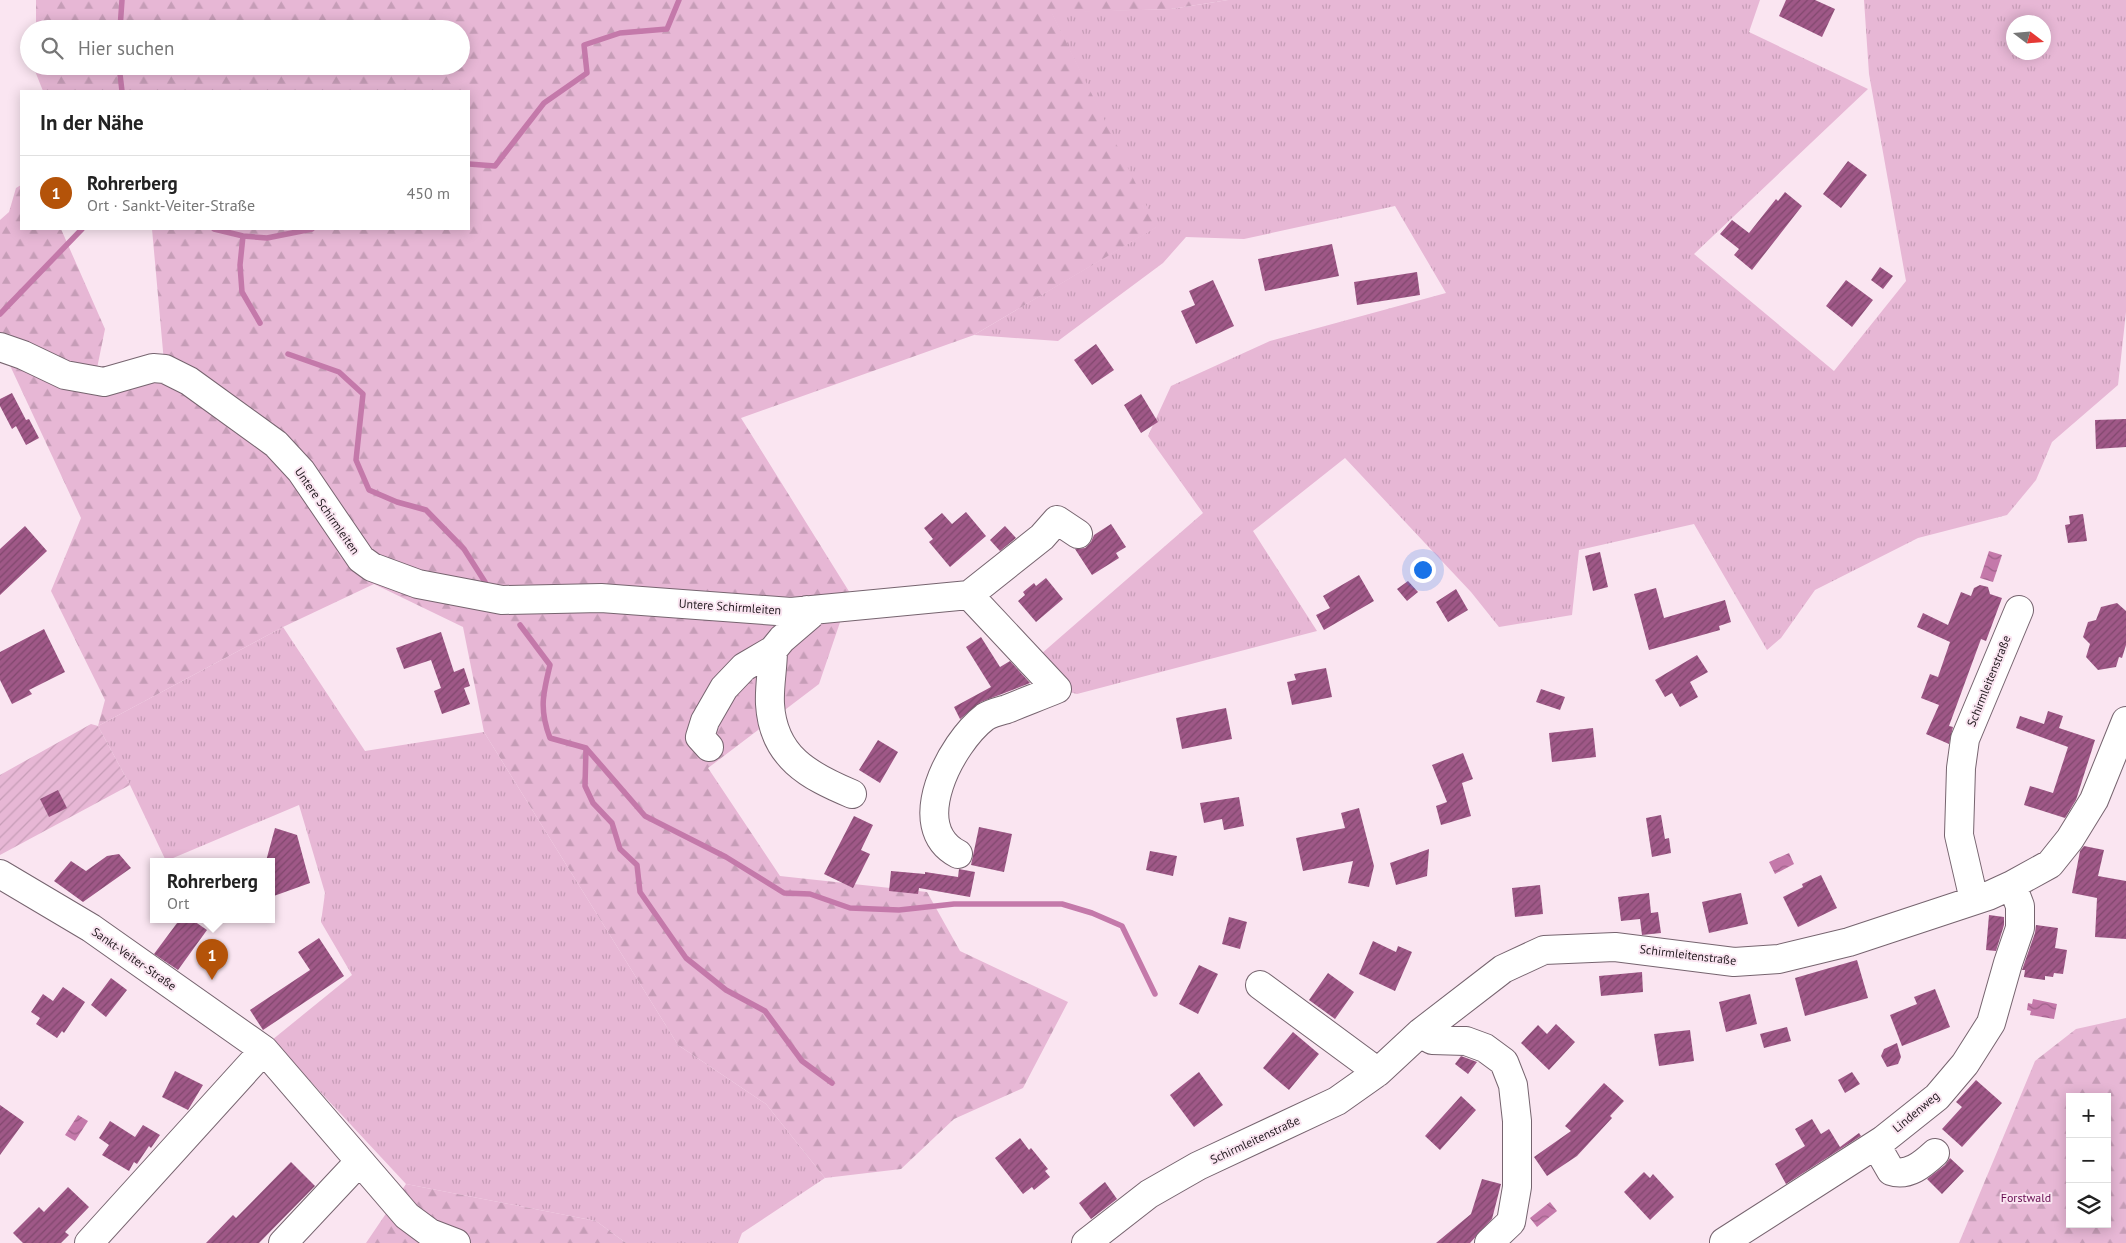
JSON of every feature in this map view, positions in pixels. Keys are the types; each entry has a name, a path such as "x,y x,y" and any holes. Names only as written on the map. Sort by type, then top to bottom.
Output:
{"street":[{"name":"Untere Schirmleiten","path":"0,346 23,354 65,375 104,382 153,368 165,369 189,381 276,444 301,471 361,559 372,567 418,584 502,600 601,598 791,612 969,595"},
{"path":"958,854 947,848 935,828 933,811 940,785 958,746 986,717 1057,689 969,595 1042,536 1057,520 1078,534"},
{"name":"Untere Schirmleiten","path":"709,747 700,737 705,721 724,688 744,666 773,650 782,639 810,615 807,610"},
{"name":"Schirmleitenstraße","path":"1974,900 1959,835 1961,768 1966,739 2019,610"},
{"path":"773,650 770,705 778,740 796,764 821,781 852,794"},
{"name":"Schirmleitenstraße","path":"1086,1243 1148,1194 1198,1166 1338,1101 1378,1072 1420,1033 1503,969 1544,950 1615,947 1734,962 1779,959 1848,942 1974,900 2012,885 2050,864 2070,839 2094,800 2123,736"},
{"name":"Sankt-Veiter-Straße","path":"0,874 90,928 264,1050 407,1216 430,1234 456,1243"},
{"name":"Lindenweg","path":"1724,1242 1876,1145 1937,1096 1965,1064 1991,1023 2020,928 2020,906 2012,885"},
{"path":"1260,985 1378,1072"},
{"path":"1420,1033 1432,1040 1466,1041 1486,1048 1504,1062 1513,1085 1517,1121 1516,1188 1511,1222 1489,1243"},
{"path":"89,1243 264,1050"},
{"path":"1876,1145 1891,1171 1898,1173 1920,1167 1935,1153"},
{"path":"282,1243 359,1162"}],"green space":[{"path":"36,0 1228,0 1171,9 1052,13 1157,227 974,335 741,418 850,593 819,684 708,768 780,876 927,892 960,951 1068,1002 1023,1088 954,1119 901,1169 825,1178 766,1104 678,1045 484,732 463,627 374,584 283,627 98,726 105,700 51,591 81,518 0,344 0,220 9,212 16,188 20,186 20,230 61,230 105,329 93,388 164,362 152,230 470,230 470,90 43,90 37,75 470,75 470,20 36,20"},
{"path":"1228,0 1760,0 1749,32 1868,89 1694,254 1834,371 1906,281 1869,74 1864,0 2126,0 2126,312 2118,385 2052,442 2036,480 2007,515 1918,538 1815,590 1781,638 1767,650 1694,524 1579,550 1572,615 1499,627 1471,592 1345,458 1253,531 1317,631 1077,694 1057,689 1033,661 1203,513 1148,436 1171,386 1270,341 1446,293 1395,206 1244,239 1186,237 1163,263 1058,341 974,335 1156,227 1051,12 1171,9"},
{"path":"283,627 365,751 484,732 678,1045 766,1104 825,1178 742,1233 738,1243 626,1243 596,1221 406,1184 272,1040 352,975 321,922 325,893 299,805 173,858 165,858 130,785 98,726"},
{"path":"91,724 98,726 130,785 0,855 0,775"},
{"name":"Forstwald","path":"2126,1018 2126,1243 1959,1243 2035,1061 2076,1029"},
{"path":"406,1184 596,1221 626,1243 366,1243"}],"water":[{"path":"1989,551 2002,555 1993,582 1980,578"},
{"path":"1789,853 1794,864 1775,874 1769,862"},
{"path":"2033,999 2057,1004 2054,1019 2030,1015 2031,1011 2027,1010 2028,1003 2032,1004"},
{"path":"78,1115 88,1121 75,1141 65,1135"},
{"path":"1550,1202 1557,1211 1537,1227 1530,1218"}],"building":[{"path":"1786,0 1815,0 1835,9 1822,37 1779,16"},
{"path":"1848,161 1867,175 1841,208 1823,194"},
{"path":"1785,192 1802,206 1752,270 1734,255 1739,249 1720,234 1732,220 1749,233 1776,199 1778,201"},
{"path":"1332,244 1339,276 1265,291 1258,259"},
{"path":"1880,267 1893,276 1883,289 1871,280"},
{"path":"1417,272 1420,295 1357,305 1354,282"},
{"path":"1213,280 1234,326 1196,344 1181,311 1195,305 1189,291"},
{"path":"1846,280 1873,300 1852,327 1826,306"},
{"path":"1096,344 1114,370 1092,385 1074,360"},
{"path":"12,393 26,420 29,419 39,438 26,445 16,426 12,429 0,406 0,399"},
{"path":"1141,394 1158,422 1141,433 1124,405"},
{"path":"2126,419 2126,447 2096,449 2095,420"},
{"path":"966,512 986,536 950,567 929,542 933,539 924,528 942,513 952,524"},
{"path":"2083,514 2087,541 2068,543 2065,525 2070,524 2069,516"},
{"path":"1111,524 1126,547 1116,553 1119,558 1092,575 1075,549 1085,548 1091,542 1094,535"},
{"path":"25,526 47,551 0,595 0,549"},
{"path":"1005,526 1016,538 1000,551 990,540"},
{"path":"1600,552 1608,587 1593,591 1585,556"},
{"path":"1359,575 1374,601 1324,630 1316,615 1330,608 1323,596"},
{"path":"1046,578 1063,599 1036,622 1018,601 1025,595 1023,592 1034,583 1036,586"},
{"path":"1408,581 1418,592 1407,601 1397,589"},
{"path":"1980,585 1988,587 1990,594 2002,598 1986,641 1981,639 1949,726 1953,727 1949,744 1926,734 1939,705 1921,698 1930,674 1938,677 1950,642 1917,627 1923,613 1948,625 1961,592 1971,596 1974,588"},
{"path":"1656,588 1664,618 1725,600 1731,622 1719,626 1720,630 1649,650 1634,594"},
{"path":"1456,589 1468,610 1448,622 1436,602"},
{"path":"2117,603 2126,611 2126,645 2122,658 2119,657 2116,667 2098,670 2086,657 2090,644 2083,637 2088,622 2096,620 2101,607"},
{"path":"44,629 65,672 29,690 32,694 12,704 0,680 0,652"},
{"path":"441,632 454,672 464,668 470,686 464,688 470,704 442,714 434,691 441,688 431,660 404,669 396,648"},
{"path":"981,637 1000,667 1010,661 1030,683 981,702 960,719 954,707 991,687 966,647"},
{"path":"1697,655 1708,672 1690,682 1698,697 1680,707 1672,693 1665,697 1655,680"},
{"path":"1326,668 1332,697 1292,705 1287,682 1296,680 1294,674"},
{"path":"1541,689 1565,697 1560,710 1536,702"},
{"path":"1226,708 1232,739 1182,749 1176,718"},
{"path":"2048,711 2063,716 2059,728 2095,740 2076,800 2065,818 2024,805 2030,786 2053,793 2068,747 2016,728 2020,716 2044,724"},
{"path":"1593,728 1596,757 1552,762 1549,733"},
{"path":"878,740 898,752 880,783 859,770"},
{"path":"1463,753 1473,779 1462,783 1471,816 1441,825 1436,806 1447,802 1432,765"},
{"path":"58,790 67,808 49,817 40,799"},
{"path":"1239,797 1244,826 1224,830 1222,819 1204,823 1200,803"},
{"path":"1359,808 1374,866 1369,887 1348,883 1353,861 1303,871 1296,838 1345,828 1341,813"},
{"path":"1661,815 1665,839 1669,838 1671,853 1652,857 1646,818"},
{"path":"854,816 873,825 861,850 870,854 853,888 824,874"},
{"path":"979,827 1012,834 1004,872 971,865"},
{"path":"275,828 297,835 310,883 275,896 275,858 267,858"},
{"path":"2084,846 2104,850 2098,876 2126,881 2126,939 2095,937 2097,898 2072,893 2080,851"},
{"path":"1429,849 1427,876 1396,885 1390,863"},
{"path":"1150,851 1177,856 1173,876 1146,870"},
{"path":"119,854 131,868 83,902 54,881 71,861 86,871 107,856"},
{"path":"959,869 975,872 970,897 919,888 918,894 889,891 891,871 925,874 925,872 958,877"},
{"path":"1821,875 1837,908 1798,927 1783,897 1803,887 1802,884"},
{"path":"1540,885 1543,914 1515,917 1512,888"},
{"path":"1649,893 1651,913 1658,912 1661,933 1642,935 1640,919 1621,921 1618,897"},
{"path":"1741,893 1748,924 1709,933 1702,902"},
{"path":"1989,915 2004,917 2004,925 1996,951 1986,950"},
{"path":"1229,917 1247,922 1240,949 1222,944"},
{"path":"177,923 197,923 207,930 178,970 154,954"},
{"path":"2036,925 2058,928 2055,948 2067,950 2063,974 2054,973 2053,977 2045,976 2045,980 2024,977 2025,970 2022,970"},
{"path":"319,938 344,976 263,1030 250,1010 310,970 298,952"},
{"path":"1373,941 1396,952 1398,946 1412,952 1395,991 1359,974"},
{"path":"1857,960 1868,998 1805,1016 1795,978"},
{"path":"1199,965 1218,974 1198,1014 1179,1004"},
{"path":"1642,972 1643,992 1601,996 1599,976"},
{"path":"1328,973 1354,992 1335,1019 1309,1000"},
{"path":"111,978 127,990 106,1017 91,1005"},
{"path":"63,987 85,1002 64,1033 62,1031 57,1038 36,1024 40,1018 31,1012 43,994 53,1001"},
{"path":"1935,989 1950,1027 1902,1046 1890,1015 1917,1004 1914,997"},
{"path":"1750,994 1757,1024 1726,1032 1719,1002"},
{"path":"1556,1024 1575,1042 1549,1070 1521,1043 1538,1025 1547,1034"},
{"path":"1787,1027 1791,1041 1764,1048 1760,1034"},
{"path":"1690,1030 1694,1061 1659,1066 1654,1034"},
{"path":"1293,1032 1319,1054 1289,1090 1263,1068"},
{"path":"1897,1043 1901,1057 1898,1064 1887,1067 1881,1056 1884,1049"},
{"path":"1461,1056 1477,1062 1468,1074 1455,1064"},
{"path":"175,1071 203,1085 188,1110 162,1097"},
{"path":"1199,1072 1223,1105 1194,1127 1170,1095"},
{"path":"1852,1072 1860,1084 1845,1093 1838,1080"},
{"path":"1976,1080 2002,1103 1962,1147 1942,1129 1962,1107 1956,1102"},
{"path":"1604,1083 1624,1101 1610,1116 1612,1118 1577,1156 1547,1176 1534,1157 1571,1131 1565,1126"},
{"path":"1461,1096 1476,1110 1440,1150 1425,1136"},
{"path":"0,1105 24,1122 0,1155"},
{"path":"1812,1119 1821,1134 1829,1129 1840,1147 1859,1133 1861,1136 1786,1184 1775,1164 1805,1146 1795,1129"},
{"path":"110,1121 135,1137 143,1125 160,1135 151,1148 149,1146 137,1164 134,1162 129,1171 102,1155 109,1145 99,1138"},
{"path":"1020,1138 1048,1169 1045,1171 1050,1177 1034,1190 1032,1187 1023,1194 995,1158"},
{"path":"1950,1158 1964,1171 1942,1194 1927,1179 1945,1165"},
{"path":"291,1162 315,1186 259,1243 206,1243 233,1215 236,1218"},
{"path":"1644,1172 1650,1178 1653,1174 1674,1197 1650,1220 1624,1192"},
{"path":"1482,1179 1501,1184 1492,1219 1470,1243 1436,1243 1471,1214"},
{"path":"1105,1182 1117,1199 1091,1219 1079,1203"},
{"path":"68,1187 89,1207 65,1232 69,1235 61,1243 23,1243 13,1233 39,1207 44,1212"}],"waterway":[{"path":"121,20 122,0"},
{"path":"470,164 495,166 544,103 587,73 584,45 620,33 667,29 679,0"},
{"path":"120,75 122,90"},
{"path":"0,314 81,230"},
{"path":"218,230 243,236 267,238 307,230"},
{"path":"243,236 240,265 242,292 260,323"},
{"path":"288,354 339,372 363,394 356,460 369,490 397,502 426,510 464,549 485,582"},
{"path":"520,625 550,665 543,702 544,718 550,738 586,748 645,816 726,857 784,893 810,894 850,908 899,910 954,904 1062,904 1092,913 1122,926 1155,994"},
{"path":"586,748 585,786 593,803 612,823 620,849 637,865 640,892 686,958 726,990 765,1011 802,1061 832,1083"}],"place":[{"name":"Rohrerberg","path":"212,980"}]}
